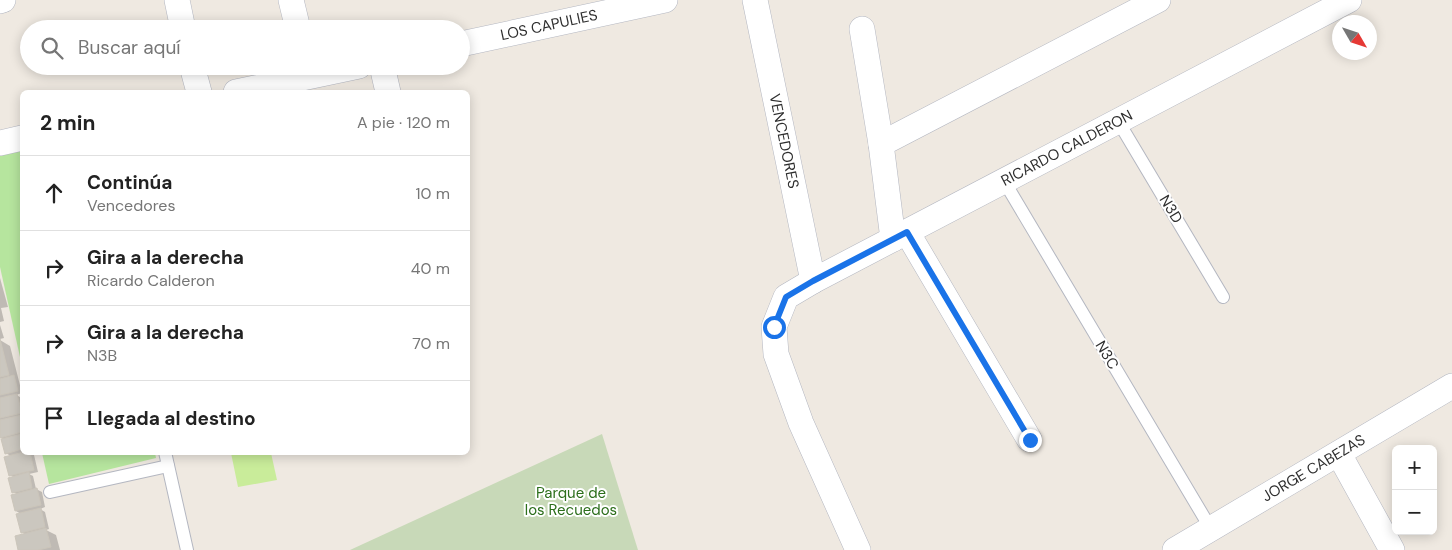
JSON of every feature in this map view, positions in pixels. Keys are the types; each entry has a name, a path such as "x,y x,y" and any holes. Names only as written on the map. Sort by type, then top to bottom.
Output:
{"street":[{"path":"177,0 181,20"},
{"path":"291,0 296,20"},
{"name":"LOS CAPULIES","path":"470,42 629,4 665,0"},
{"name":"VENCEDORES","path":"755,0 813,281"},
{"path":"881,144 1126,7 1158,0"},
{"name":"RICARDO CALDERON","path":"858,550 802,423 776,354 774,327 786,297 813,281 1349,0"},
{"path":"862,29 881,144 900,236 1030,440"},
{"path":"194,75 198,90"},
{"path":"253,90 298,75"},
{"path":"384,75 388,90"},
{"path":"0,143 20,138"},
{"name":"JORGE CABEZAS","path":"1175,550 1452,386"},
{"path":"1339,454 1392,550"}],"lane":[{"name":"N3D","path":"1118,121 1223,298"},
{"name":"N3C","path":"1004,181 1211,529"},
{"path":"166,455 187,550"},
{"path":"50,492 168,466"}],"green space":[{"path":"20,149 20,357 0,267 0,153"},
{"name":"Parque de los Recuedos","path":"602,434 638,550 350,550"},
{"path":"42,455 155,455 156,458 49,484"},
{"path":"231,455 271,455 277,480 238,487"}],"building":[{"path":"0,339 9,375 0,377"},
{"path":"14,375 18,391 0,395 0,379"},
{"path":"17,394 20,413 0,418 0,398"},
{"path":"20,415 20,433 0,438 0,420"},
{"path":"20,434 20,450 5,454 1,439"},
{"path":"20,453 20,455 31,455 34,470 9,476 4,457"},
{"path":"29,472 32,488 12,493 8,478"},
{"path":"37,488 41,505 15,511 11,495"},
{"path":"41,508 45,527 21,533 16,514"},
{"path":"46,528 51,547 38,550 18,550 15,536"}],"route":[{"path":"774,327 786,297 907,232 1030,440"}]}
